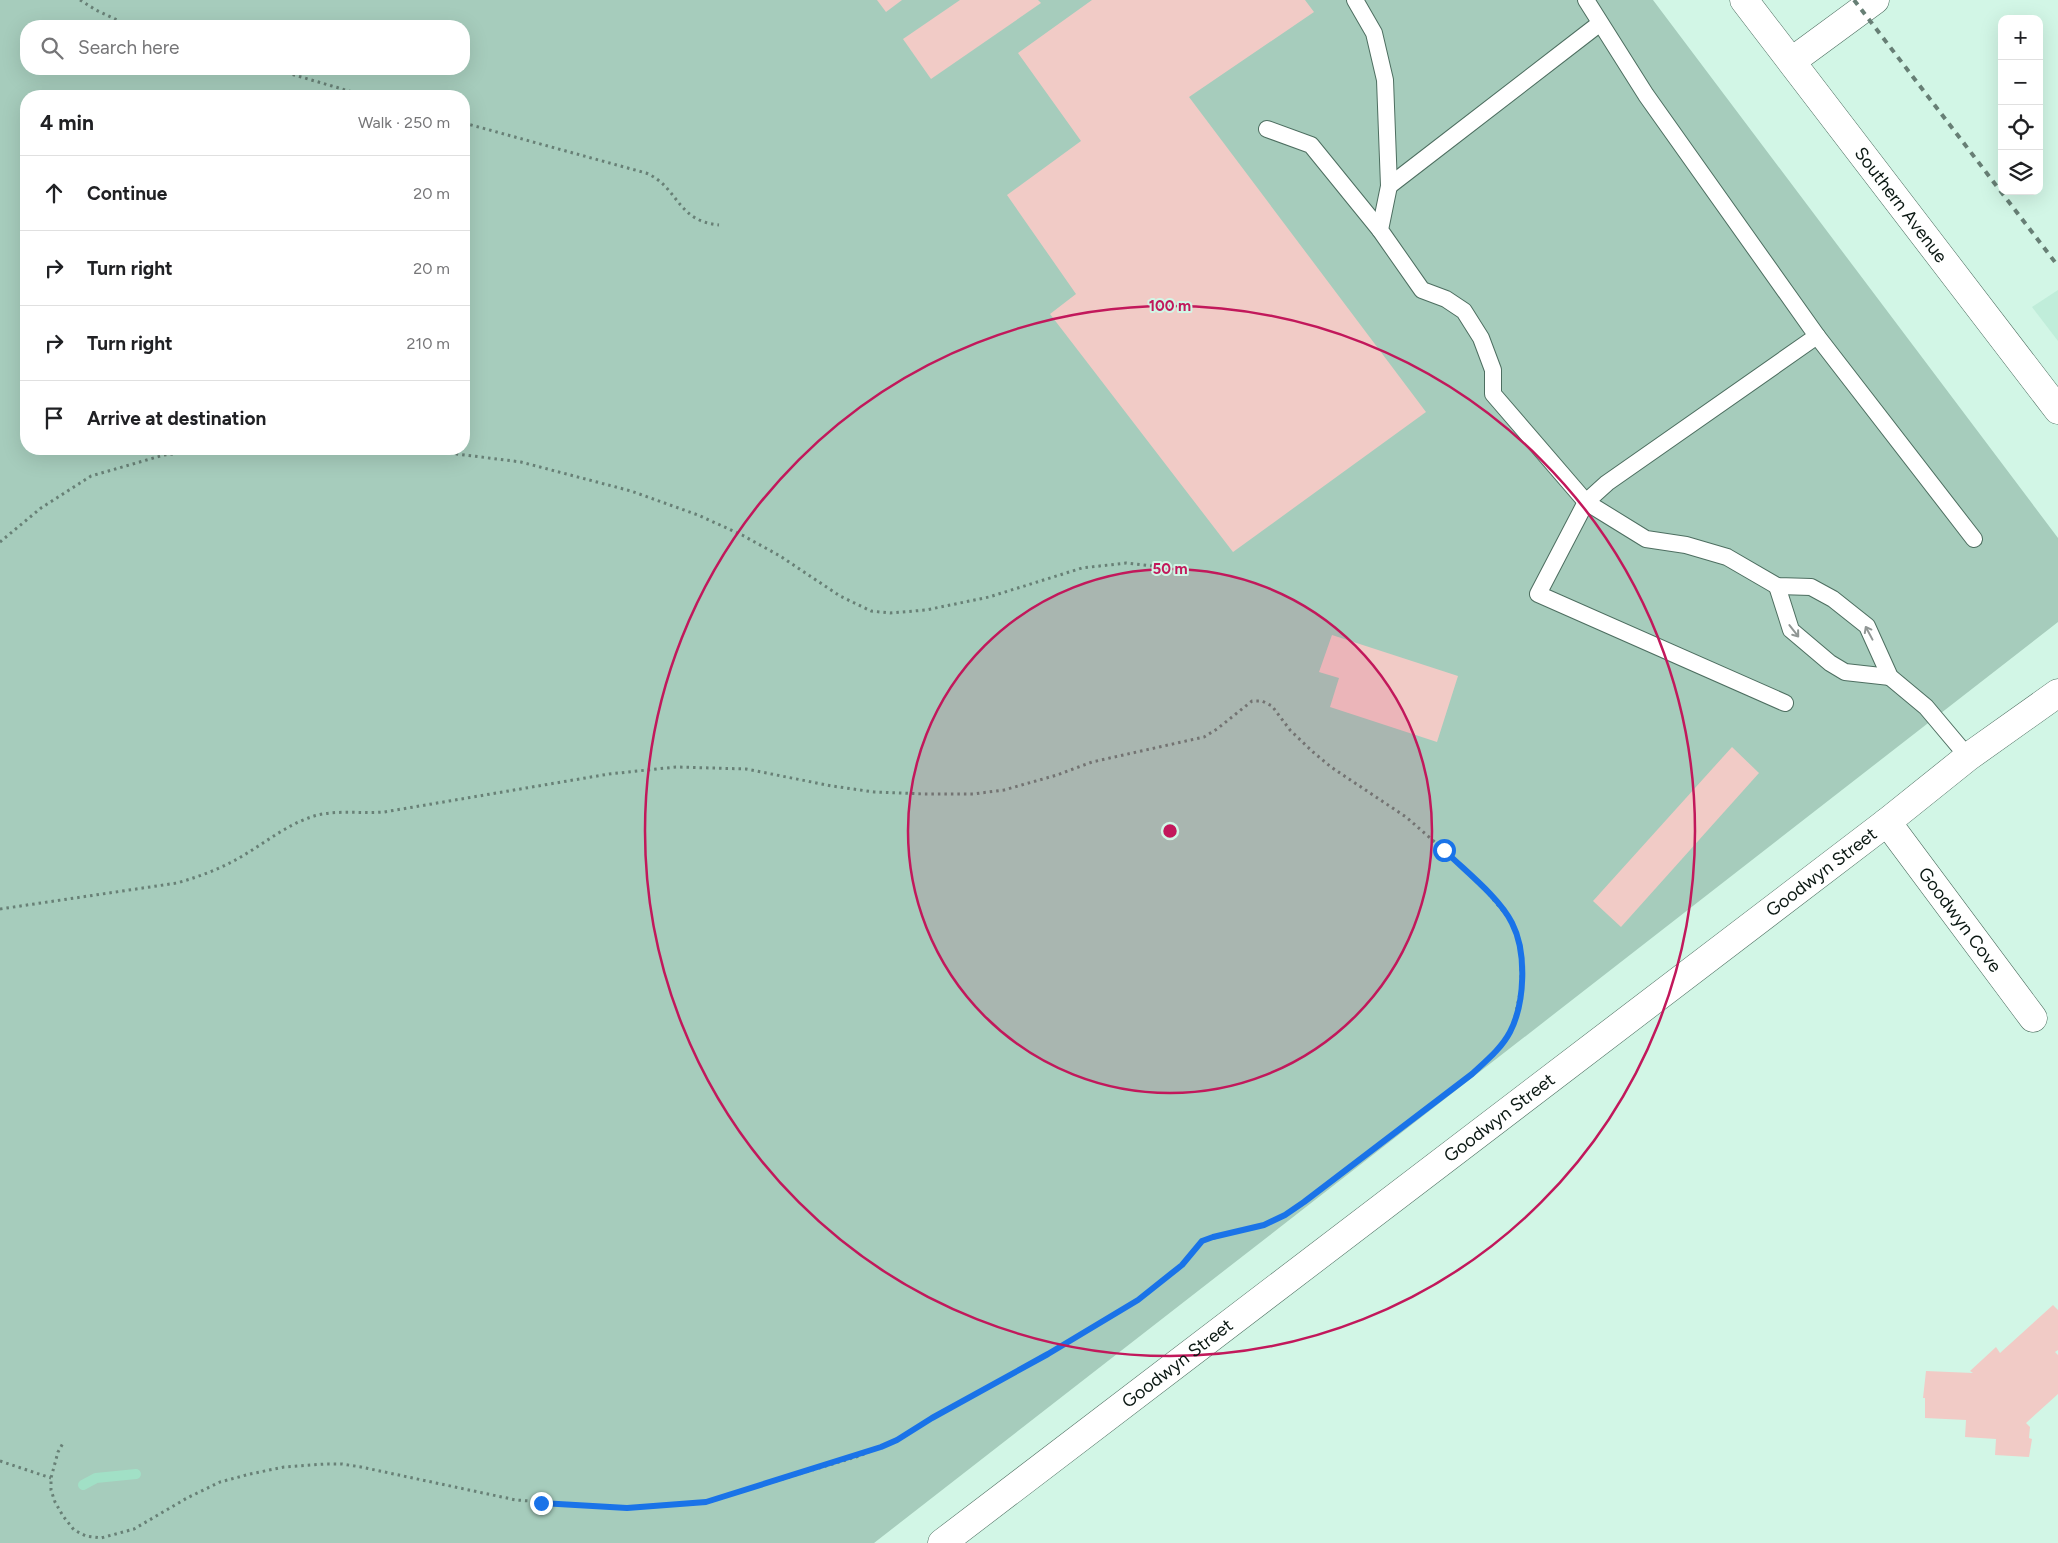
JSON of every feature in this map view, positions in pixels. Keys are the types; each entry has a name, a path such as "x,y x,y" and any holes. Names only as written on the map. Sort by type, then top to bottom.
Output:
{"street":[{"name":"Southern Avenue","path":"1744,0 2058,410"},
{"path":"1792,61 1875,0"},
{"name":"Goodwyn Street","path":"942,1543 1887,822 1968,758 2058,693"},
{"name":"Goodwyn Cove","path":"1887,822 2033,1018"}],"lane":[{"path":"1355,0 1374,33 1384,80 1389,186 1380,230"},
{"path":"1586,0 1599,24 1646,95 1817,336 1974,539"},
{"path":"1389,186 1599,24"},
{"path":"1267,130 1311,145 1380,230 1422,290 1446,299 1464,311 1481,338 1493,370 1493,394 1586,502 1646,538 1728,557 1777,586 1811,587 1833,599 1866,626 1890,677 1926,707 1968,758"},
{"path":"1785,703 1538,594 1586,502 1607,483 1817,336"},
{"path":"1777,586 1791,630 1830,663 1845,672 1890,677"}],"path":[{"path":"80,0 117,20"},
{"path":"294,75 346,90"},
{"path":"470,125 656,178 683,208 696,219 708,224 719,225"},
{"path":"0,542 41,508 91,476 164,455"},
{"path":"465,455 521,462 603,482 655,499 742,535 780,556 840,596 871,611 890,613 926,610 989,597 1082,568 1126,563 1152,566"},
{"path":"0,909 177,883 200,876 243,856 296,822 328,812 362,814 384,812 654,768 746,770 874,792 954,795 1004,790 1057,775 1092,762 1204,737 1252,701 1262,701 1272,706 1290,730 1331,767 1406,817 1456,862 1502,908 1512,922 1519,939 1521,953 1521,988 1515,1017 1511,1030 1494,1055 1349,1169 1285,1215 1264,1225 1202,1241 1182,1265 1166,1279 1114,1316 932,1418 897,1440 859,1456 706,1502 627,1508 516,1500 342,1464 284,1467 220,1482 187,1498 134,1529 101,1538 86,1536 74,1530 63,1516 52,1490 52,1478 62,1443"},
{"path":"0,1461 52,1478"}],"shaded area":[{"path":"0,0 1653,0 2058,538 2058,622 874,1543 0,1543"},
{"path":"2058,290 2058,341 2032,307"}],"building":[{"path":"877,0 902,0 886,12"},
{"path":"960,0 1038,0 1041,3 931,79 903,39"},
{"path":"1092,0 1305,0 1314,12 1189,97 1426,412 1233,552 1050,314 1076,294 1007,195 1081,141 1018,53"},
{"path":"1332,635 1458,676 1437,742 1330,707 1339,678 1319,672"},
{"path":"1732,747 1759,773 1621,927 1593,901"},
{"path":"2053,1305 2058,1310 2058,1350 2055,1352 2058,1355 2058,1394 2026,1423 2030,1427 2029,1438 2032,1439 2029,1457 1995,1455 1996,1439 1965,1437 1966,1420 1925,1418 1925,1398 1923,1398 1926,1371 1973,1373 1970,1371 1996,1347 2000,1353"}],"waterway":[{"path":"83,1485 96,1478 136,1474"}],"railway":[{"path":"1854,0 2058,266"}],"route":[{"path":"541,1503 627,1508 706,1502 859,1456 897,1440 932,1418 1114,1316 1166,1279 1182,1265 1202,1241 1264,1225 1285,1215 1304,1202 1472,1074 1494,1055 1511,1030 1521,988 1522,971 1519,939 1512,922 1502,908 1444,850"}]}
